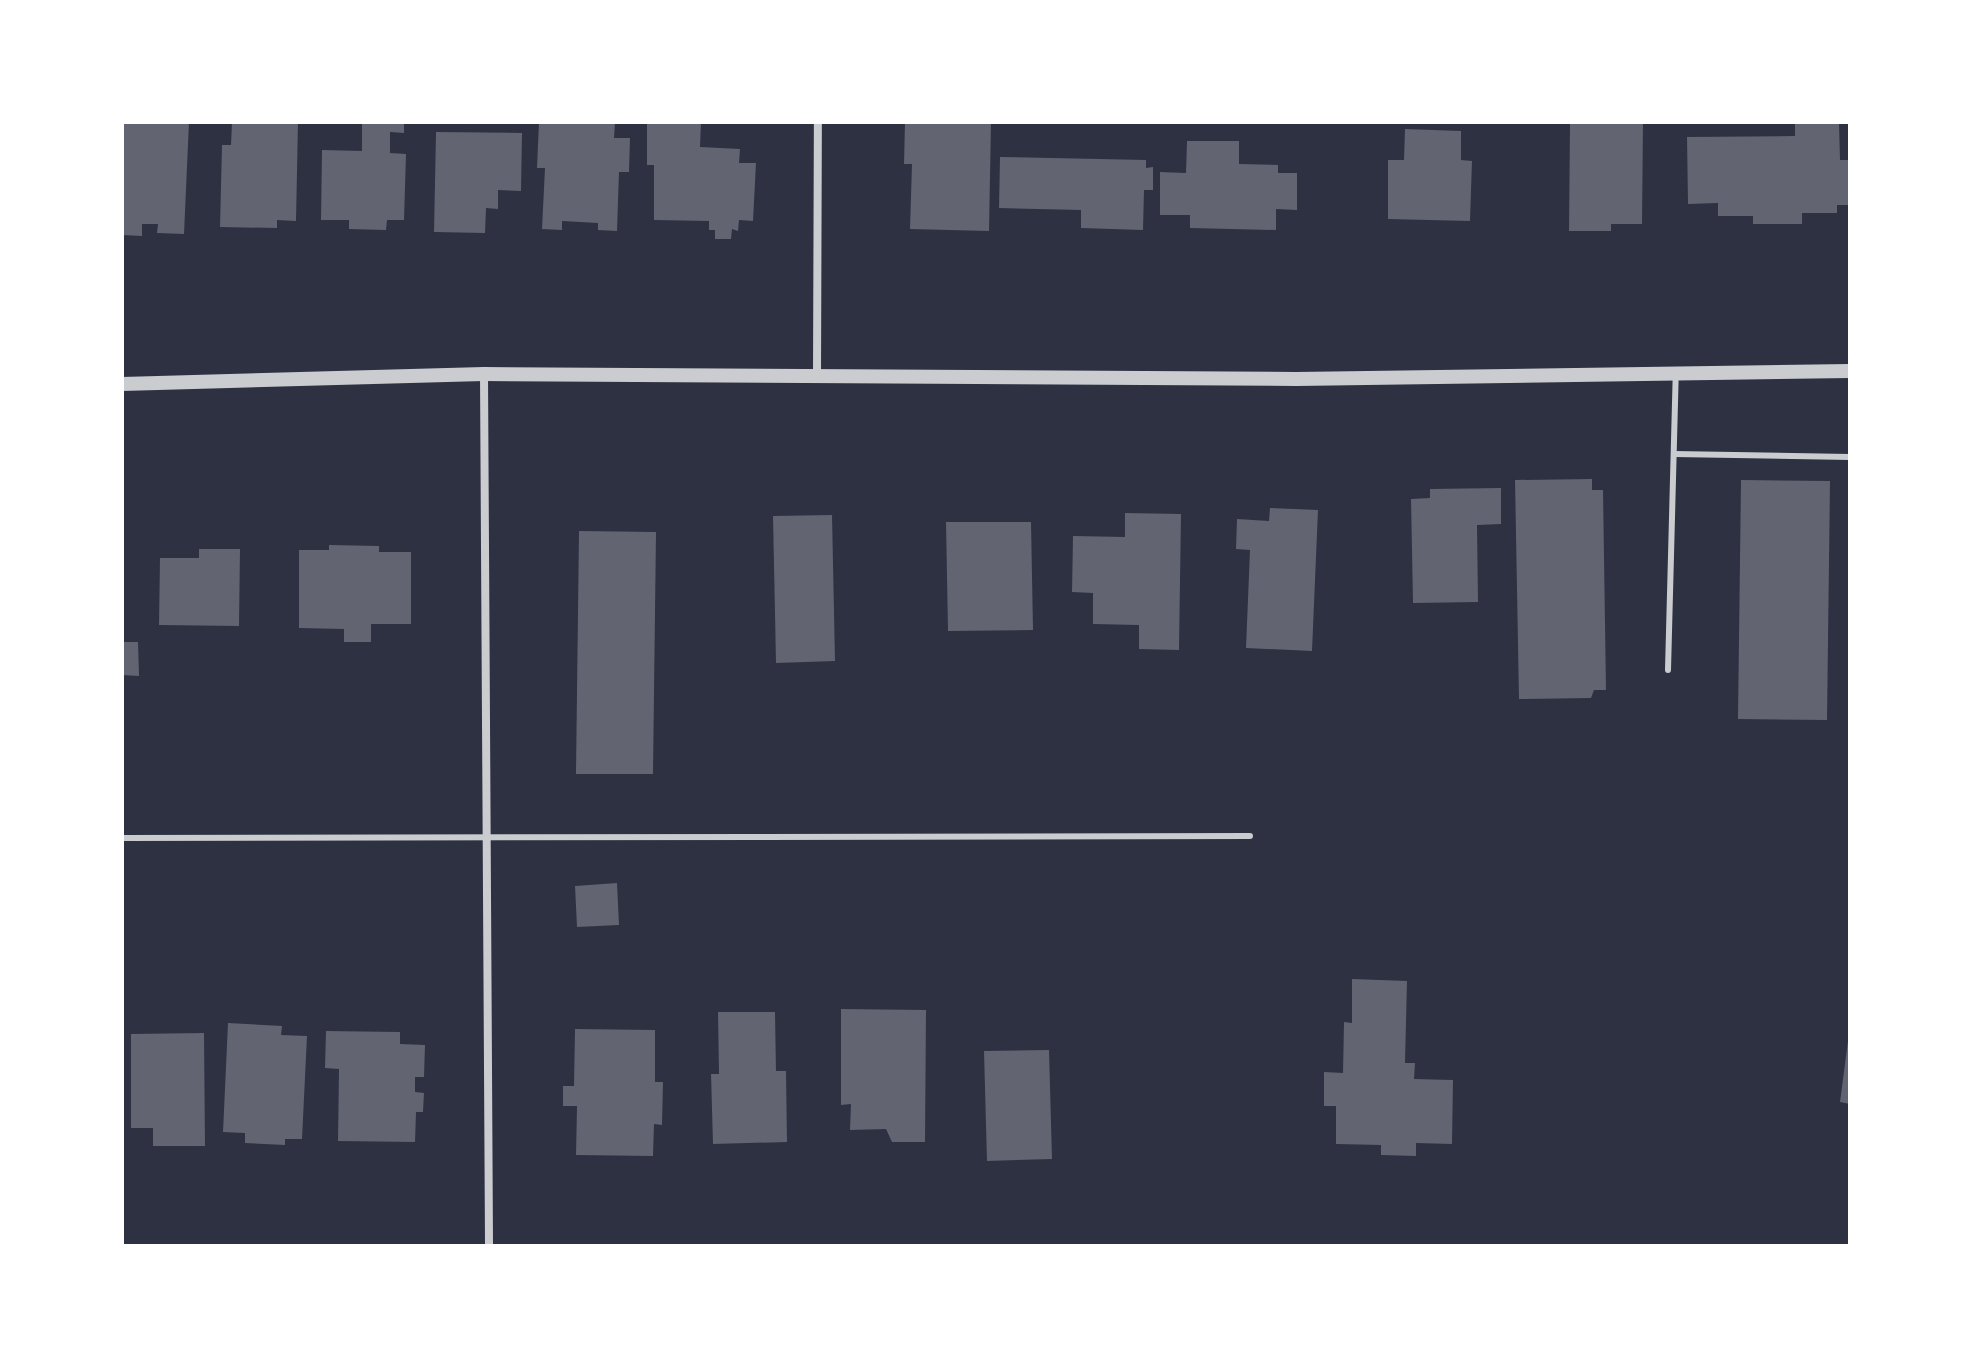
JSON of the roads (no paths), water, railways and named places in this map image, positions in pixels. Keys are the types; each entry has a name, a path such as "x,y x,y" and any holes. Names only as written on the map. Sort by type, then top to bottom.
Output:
{"street":[{"path":"817,374 818,122"},
{"path":"122,384 484,374 1296,379 1850,371"},
{"path":"484,374 489,1246"}],"lane":[{"path":"1668,670 1676,373"},
{"path":"1674,454 1850,457"},
{"path":"122,838 1250,836"}]}
